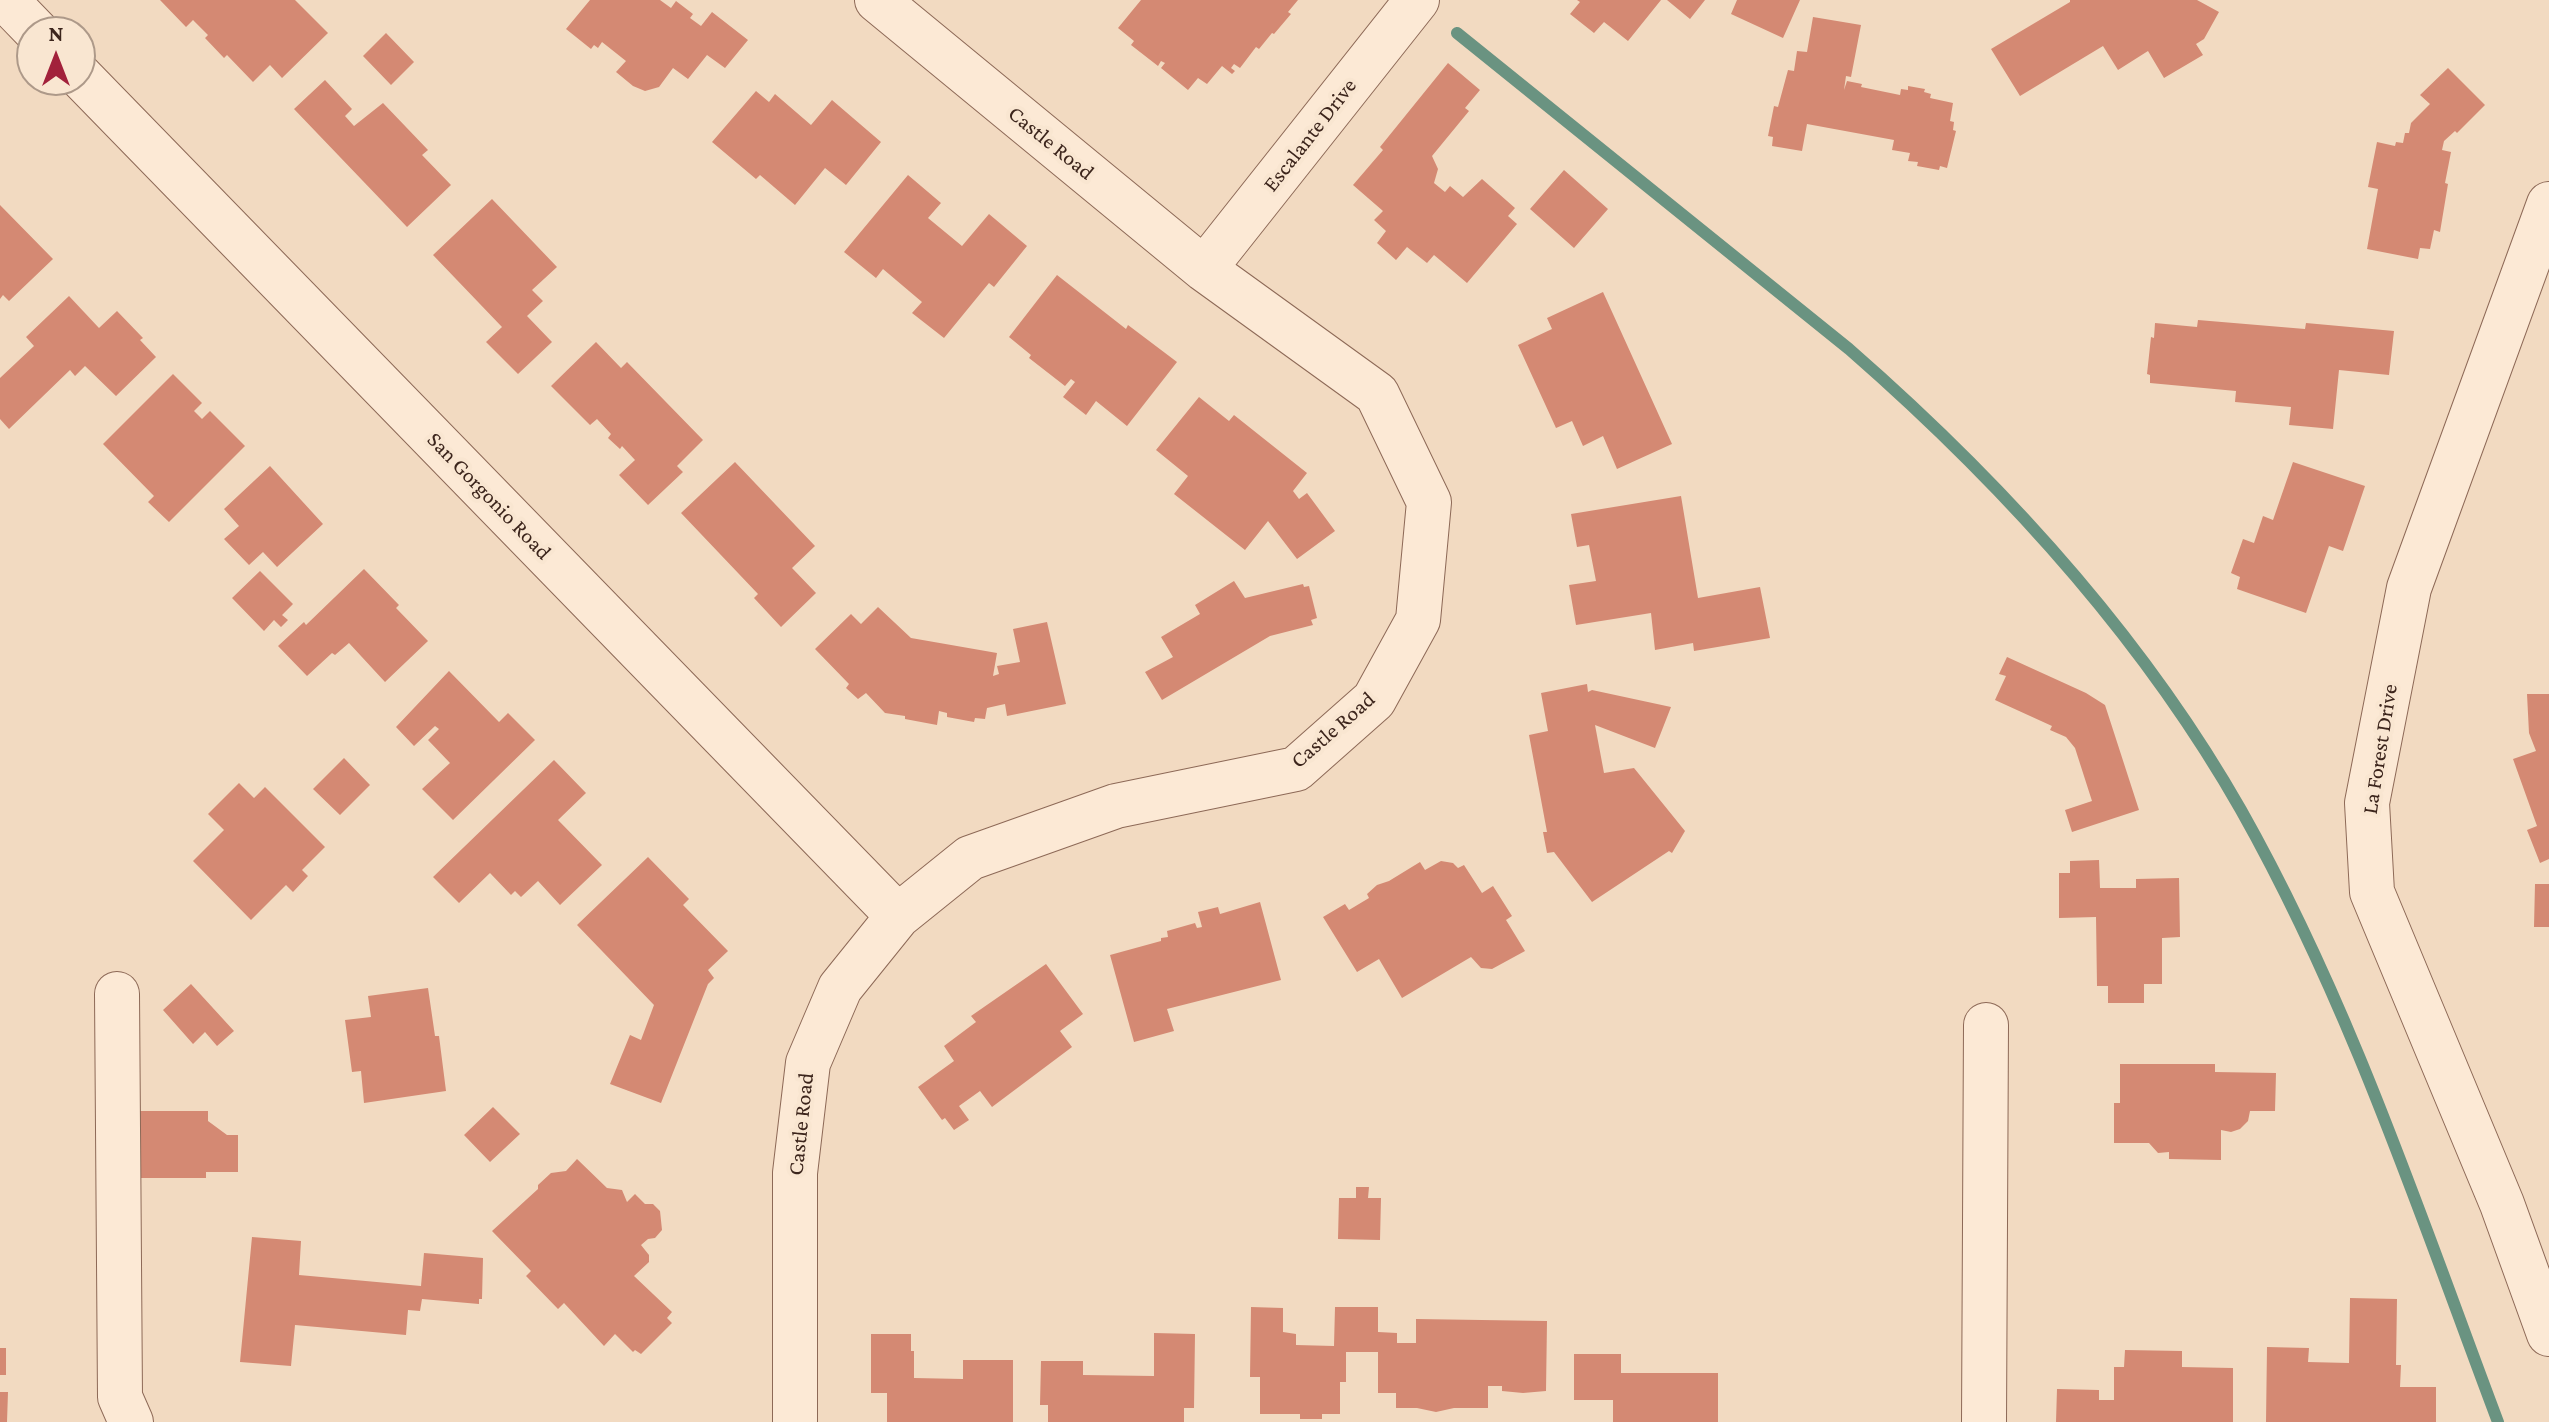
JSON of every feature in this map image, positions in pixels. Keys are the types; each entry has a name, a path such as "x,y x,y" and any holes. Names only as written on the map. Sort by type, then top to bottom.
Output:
{"street":[{"path":"6,0 22,16"},
{"name":"Castle Road","path":"795,1422 795,1173 808,1063 840,988 898,916 970,858 1116,806 1296,769 1374,700 1418,620 1429,502 1377,394 1204,269 877,0"},
{"name":"Escalante Drive","path":"1204,269 1417,0"},
{"name":"San Gorgonio Road","path":"96,92 898,916"},
{"name":"La Forest Drive","path":"2549,204 2409,588 2367,803 2372,892 2502,1204 2549,1334"},
{"path":"117,994 120,1397 131,1422"},
{"path":"1984,1422 1986,1025"}],"building":[{"path":"160,0 295,0 328,33 282,78 270,65 253,82 227,55 224,58 193,20 186,27"},
{"path":"590,0 660,0 671,8 676,1 693,14 690,18 701,26 712,12 748,40 725,68 707,55 688,79 673,68 659,87 645,91 616,72 626,61 602,42 598,48 594,45 591,49 566,29"},
{"path":"1141,0 1298,0 1274,34 1259,49 1256,47 1240,68 1234,64 1232,74 1222,66 1207,84 1198,78 1188,90 1161,68 1165,63 1161,61 1158,66 1131,45 1134,41 1118,28"},
{"path":"1577,0 1661,0 1628,41 1604,22 1594,33 1570,14 1580,2"},
{"path":"1667,0 1705,0 1690,19"},
{"path":"1737,0 1800,0 1783,38 1731,14"},
{"path":"2070,0 2197,0 2219,12 2204,39 2196,44 2203,55 2164,78 2148,51 2118,70 2103,46 2020,96 1991,49"},
{"path":"1813,17 1861,25 1851,77 1846,76 1844,90 1847,81 1900,95 1901,89 1908,90 1908,86 1925,89 1924,92 1931,94 1930,98 1953,103 1950,121 1954,122 1953,130 1956,131 1947,168 1940,166 1939,170 1917,166 1918,162 1908,161 1910,153 1892,150 1894,140 1807,124 1802,151 1772,146 1773,137 1768,136 1774,106 1778,107 1788,70 1794,71 1797,51 1807,52"},
{"path":"386,33 414,62 391,85 363,56"},
{"path":"1448,63 1480,90 1465,108 1469,111 1432,156 1438,169 1434,183 1445,192 1450,186 1463,197 1482,179 1515,208 1508,216 1517,224 1467,283 1434,255 1427,263 1407,247 1396,260 1377,243 1386,231 1374,220 1383,211 1353,185"},
{"path":"2448,68 2485,105 2457,133 2455,131 2444,141 2442,150 2451,152 2440,232 2434,230 2430,249 2420,248 2418,259 2367,249 2378,189 2368,187 2377,142 2395,146 2396,142 2403,143 2411,123 2430,104 2420,95"},
{"path":"325,80 352,109 345,116 354,126 383,103 428,150 422,155 451,185 407,227 294,109"},
{"path":"756,91 769,102 775,94 811,125 832,100 881,142 846,185 825,168 795,205 760,175 756,179 712,142"},
{"path":"1564,170 1608,209 1574,248 1530,209"},
{"path":"908,175 941,203 928,218 962,246 989,214 1027,246 994,287 989,283 944,338 912,313 922,302 883,269 876,278 844,252"},
{"path":"492,199 557,267 532,290 543,301 527,316 552,342 518,374 486,342 502,327 433,255"},
{"path":"0,205 53,259 9,301 3,295 0,299"},
{"path":"1057,275 1126,329 1128,325 1177,362 1127,426 1096,401 1086,415 1063,397 1075,382 1071,379 1065,386 1029,358 1031,355 1009,337"},
{"path":"1603,292 1672,444 1617,469 1603,436 1583,446 1572,421 1556,428 1518,345 1552,329 1547,318"},
{"path":"69,296 99,328 117,311 156,357 116,396 85,366 75,376 70,370 9,429 0,419 0,378 34,346 26,337"},
{"path":"2198,320 2305,329 2306,323 2394,331 2389,375 2339,370 2333,429 2289,425 2291,407 2235,402 2236,391 2150,383 2150,375 2147,374 2155,323 2197,327"},
{"path":"596,342 621,368 627,362 703,440 677,466 683,472 648,505 619,475 635,460 622,446 620,449 608,438 611,434 597,419 590,425 551,386"},
{"path":"173,374 202,403 194,411 202,419 210,411 245,446 169,522 148,502 154,496 103,444"},
{"path":"1199,397 1229,421 1234,415 1307,473 1293,491 1299,499 1307,493 1335,531 1297,559 1268,521 1245,550 1174,494 1188,476 1156,450"},
{"path":"735,462 815,546 792,568 816,593 781,627 754,598 758,594 681,513"},
{"path":"2293,462 2365,486 2343,551 2329,546 2306,613 2237,589 2240,577 2231,573 2243,539 2254,543 2263,516 2273,520"},
{"path":"270,466 323,524 277,567 263,552 249,565 224,539 239,526 224,509"},
{"path":"1681,496 1698,598 1760,587 1770,638 1694,651 1693,643 1655,650 1651,613 1576,625 1569,585 1596,581 1589,545 1577,547 1571,514"},
{"path":"364,569 428,641 385,682 349,643 335,655 332,653 307,676 278,646 304,622 306,625"},
{"path":"260,571 293,604 282,615 288,620 281,627 274,620 264,631 232,598"},
{"path":"1234,581 1245,598 1303,584 1304,587 1309,586 1317,618 1311,620 1313,625 1270,636 1162,700 1145,672 1173,657 1161,637 1200,614 1195,605"},
{"path":"878,607 911,638 997,653 993,676 999,674 997,666 1020,662 1013,629 1047,622 1066,704 1007,716 1005,704 987,708 985,719 975,718 974,722 947,717 947,713 939,711 937,725 885,713 866,693 858,699 846,688 849,684 815,649 851,614 861,624"},
{"path":"2007,657 2086,693 2105,705 2139,810 2072,832 2065,810 2092,801 2075,748 2066,737 2050,730 2052,726 1995,700 2006,676 1999,674"},
{"path":"449,671 499,722 508,713 535,740 453,820 422,789 450,763 428,740 439,729 435,726 414,746 396,727"},
{"path":"1587,684 1588,692 1592,690 1671,707 1655,748 1595,725 1604,773 1634,768 1685,831 1672,853 1669,851 1592,902 1554,852 1547,853 1543,832 1547,832 1529,735 1548,731 1541,693"},
{"path":"2527,694 2549,694 2549,859 2540,863 2527,830 2537,826 2513,759 2536,751 2529,733"},
{"path":"344,758 370,785 340,815 313,789"},
{"path":"554,760 586,793 558,820 602,865 560,905 538,881 521,897 515,891 511,895 490,873 459,903 433,877"},
{"path":"239,783 254,798 265,787 325,847 302,870 308,876 293,892 286,885 251,920 193,861 224,830 208,814"},
{"path":"648,857 689,899 683,905 728,951 708,970 714,978 708,984 661,1103 610,1084 630,1035 641,1040 654,1005 577,925"},
{"path":"2099,860 2100,888 2136,888 2136,879 2179,878 2180,937 2162,938 2162,984 2144,984 2144,1003 2108,1003 2108,986 2097,986 2096,917 2059,918 2059,873 2070,873 2070,861"},
{"path":"1441,861 1453,863 1458,868 1464,865 1482,893 1493,886 1512,916 1506,920 1525,951 1492,969 1481,968 1471,957 1402,998 1379,959 1357,972 1323,917 1345,904 1349,910 1369,898 1367,894 1377,885 1420,862 1425,870"},
{"path":"2535,884 2549,884 2549,927 2534,927"},
{"path":"1260,902 1281,980 1167,1009 1174,1031 1134,1042 1110,955 1161,941 1161,938 1168,937 1167,931 1195,923 1197,928 1202,927 1198,912 1218,907 1220,914"},
{"path":"1046,964 1083,1014 1060,1031 1072,1047 992,1107 980,1091 959,1106 969,1120 954,1130 945,1118 942,1120 918,1087 954,1061 944,1046 976,1022 971,1016"},
{"path":"191,984 234,1031 217,1046 205,1032 193,1044 163,1010"},
{"path":"428,988 435,1036 439,1036 446,1091 364,1103 361,1071 352,1072 345,1020 371,1017 368,996"},
{"path":"2120,1064 2215,1064 2215,1072 2276,1073 2275,1111 2250,1111 2248,1121 2240,1129 2231,1132 2221,1130 2221,1160 2169,1159 2169,1152 2158,1153 2149,1143 2114,1143 2114,1103 2120,1103"},
{"path":"493,1107 520,1134 490,1162 464,1135"},
{"path":"128,1111 208,1111 208,1121 227,1135 238,1135 238,1172 206,1172 206,1178 136,1178"},
{"path":"577,1159 607,1188 622,1190 627,1202 635,1194 645,1204 653,1204 660,1211 662,1230 655,1238 641,1245 649,1255 649,1262 634,1276 672,1312 667,1318 672,1323 641,1354 635,1350 633,1352 615,1334 604,1346 564,1303 558,1309 526,1276 531,1271 492,1231 551,1173 566,1171"},
{"path":"1356,1187 1369,1187 1368,1198 1381,1198 1380,1240 1338,1239 1339,1198 1356,1198"},
{"path":"252,1237 301,1241 299,1275 421,1286 424,1253 483,1258 482,1299 479,1299 479,1304 422,1299 420,1311 408,1310 406,1335 295,1325 291,1366 240,1362"},
{"path":"2350,1298 2397,1299 2396,1365 2401,1365 2400,1387 2436,1387 2436,1422 2266,1422 2267,1347 2309,1348 2308,1362 2349,1363"},
{"path":"1251,1307 1283,1308 1283,1332 1296,1334 1296,1345 1334,1346 1335,1307 1378,1307 1378,1332 1397,1333 1397,1343 1416,1343 1416,1319 1547,1321 1546,1391 1523,1393 1502,1391 1502,1386 1488,1386 1488,1408 1454,1408 1436,1412 1396,1408 1396,1393 1378,1393 1378,1352 1346,1352 1346,1382 1340,1382 1340,1414 1322,1414 1322,1419 1300,1419 1300,1414 1260,1414 1260,1377 1250,1377"},
{"path":"1154,1333 1195,1334 1194,1408 1184,1408 1184,1422 1048,1422 1048,1405 1040,1405 1041,1361 1083,1361 1083,1375 1154,1376"},
{"path":"871,1334 911,1334 914,1378 963,1379 963,1360 1013,1360 1013,1422 887,1422 887,1393 871,1393"},
{"path":"0,1348 6,1348 6,1375 0,1375"},
{"path":"2125,1350 2182,1351 2182,1367 2233,1368 2233,1422 2056,1422 2057,1389 2099,1390 2099,1400 2114,1400 2114,1367 2124,1367"},
{"path":"1574,1354 1621,1354 1621,1373 1718,1373 1718,1422 1613,1422 1613,1400 1574,1400"},
{"path":"0,1392 8,1392 7,1422 0,1422"}],"waterway":[{"path":"1457,33 1849,349 1905,399 1960,452 2064,563 2159,683 2241,810 2316,958 2381,1111 2498,1422"}]}
